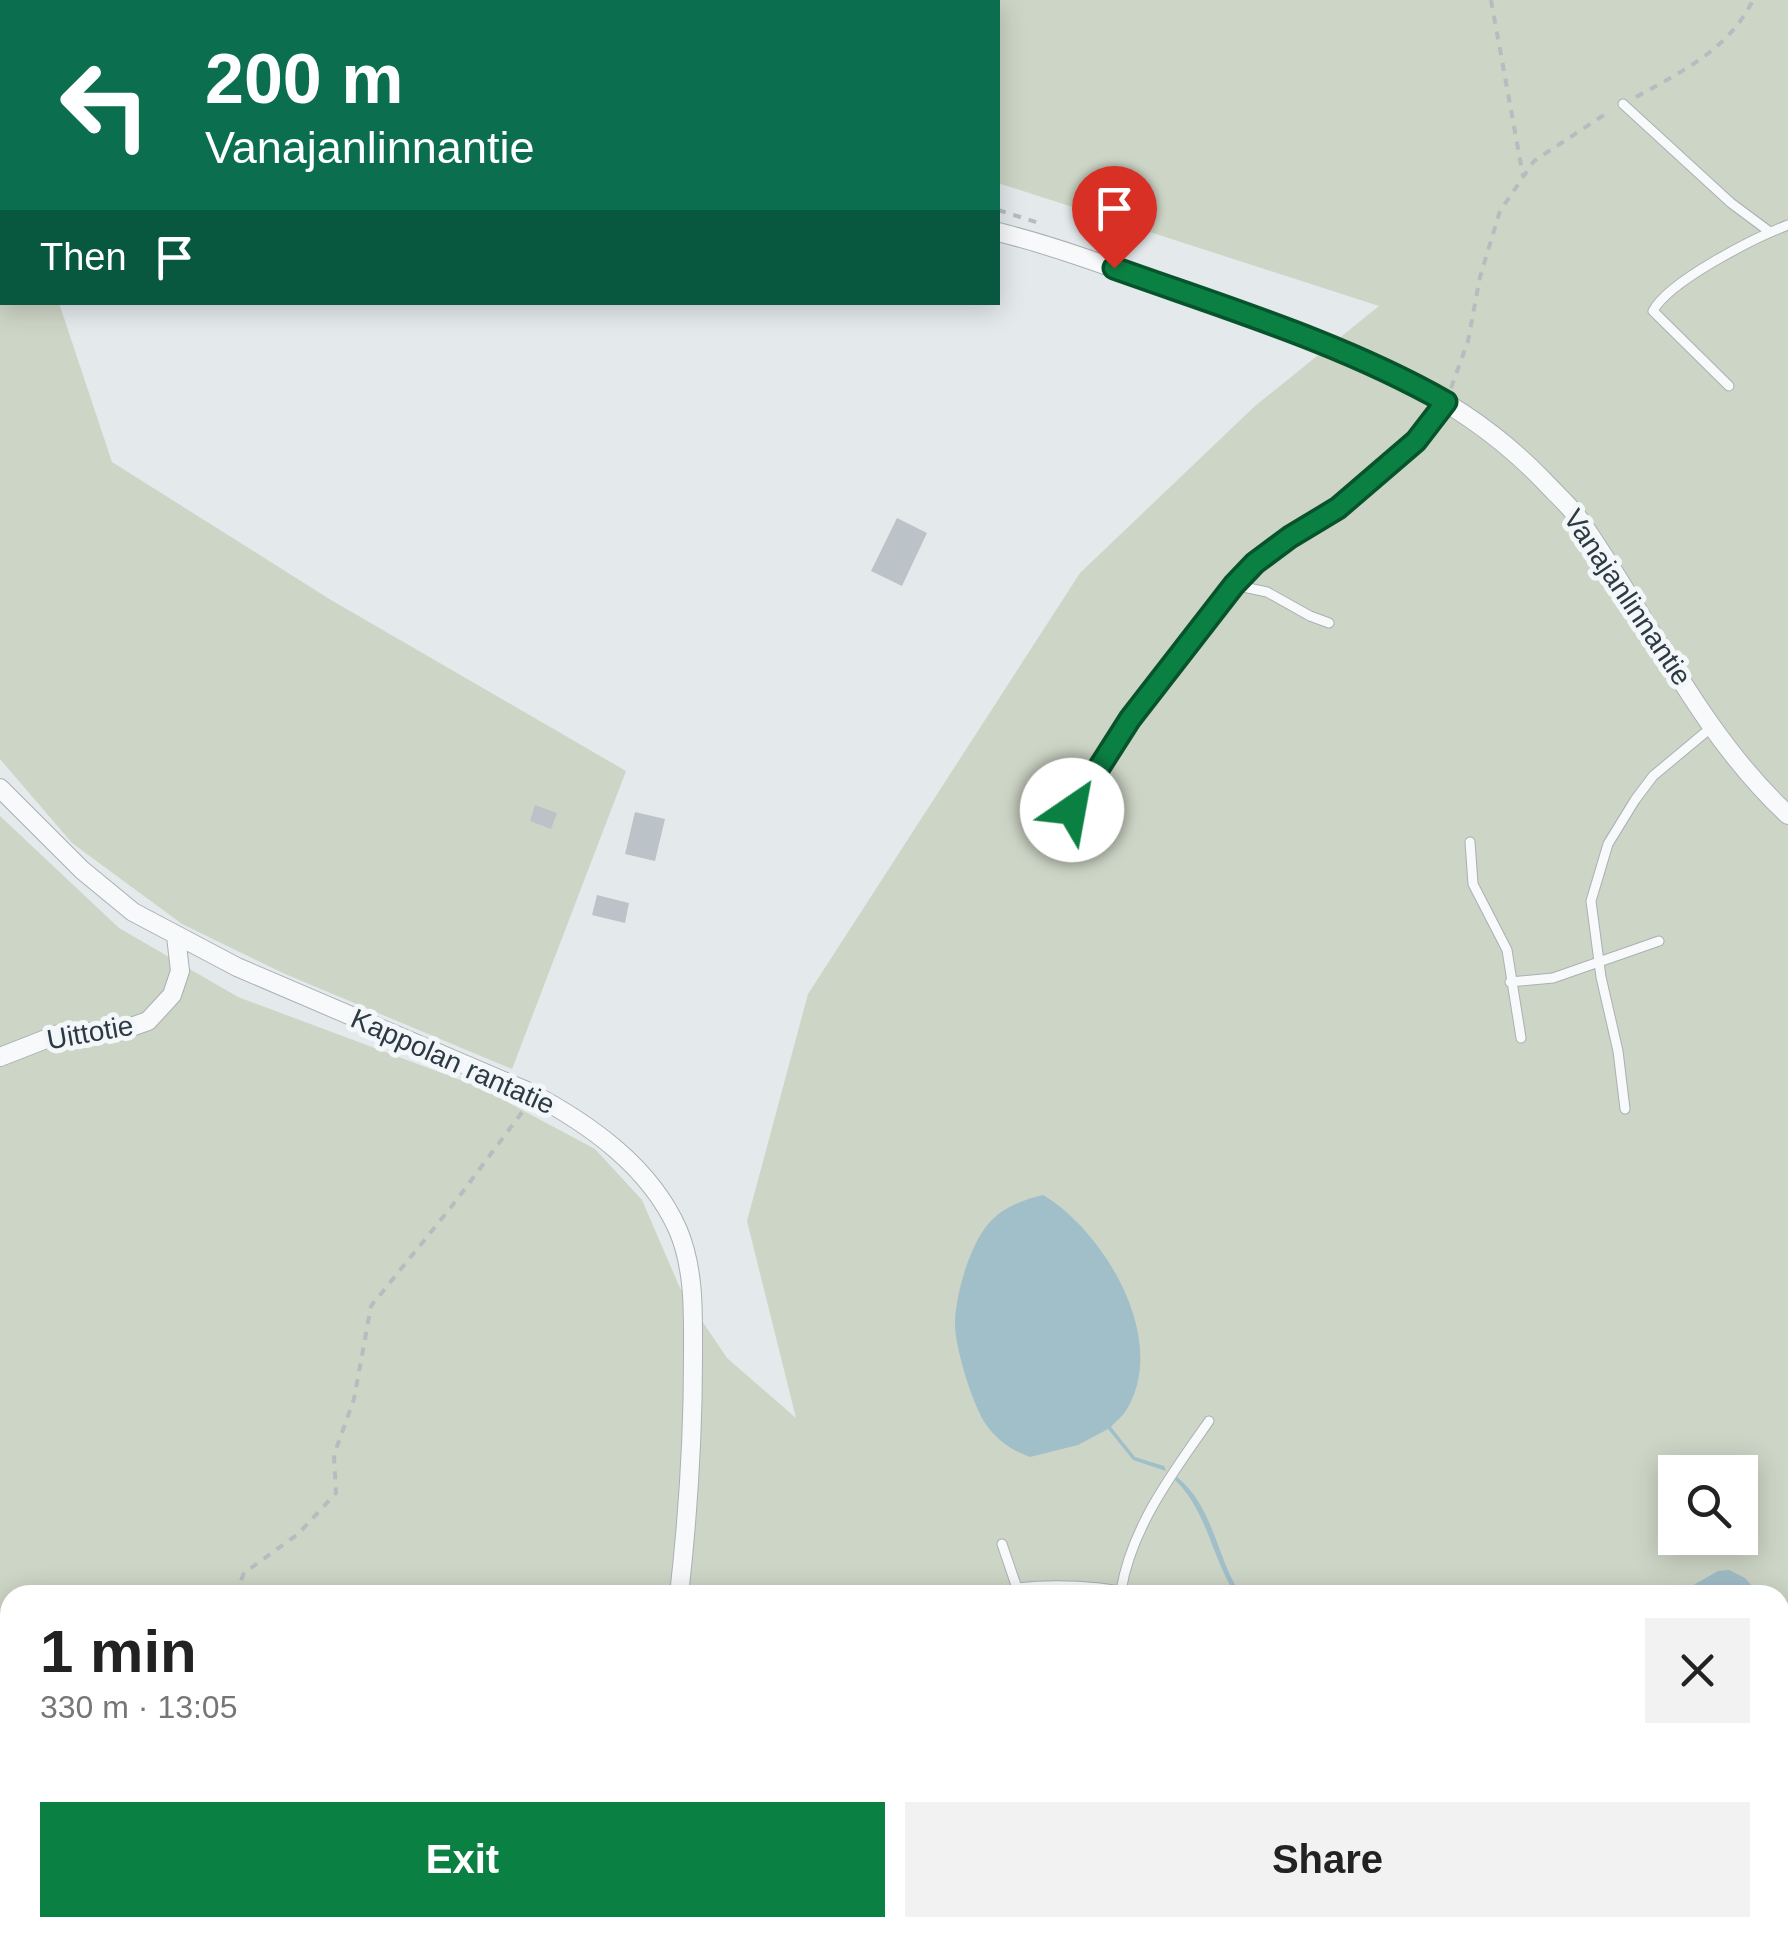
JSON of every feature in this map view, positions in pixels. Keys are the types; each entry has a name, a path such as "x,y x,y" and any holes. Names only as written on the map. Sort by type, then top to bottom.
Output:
{"street":[{"name":"Vanajanlinnantie","path":"1000,233 1048,245 1312,339 1448,398 1518,454 1576,515 1729,750 1788,815"},
{"name":"Kappolan rantatie","path":"0,788 82,870 133,912 238,967 573,1115 615,1148 651,1186 678,1230 692,1288 688,1511 680,1585"},
{"name":"Uittotie","path":"0,1057 64,1032 117,1032 148,1022 172,995 180,971 176,936"}],"lane":[{"path":"1623,104 1731,203 1770,232"},
{"path":"1729,386 1653,312 1667,292 1788,225"},
{"path":"1072,810 1130,719 1234,585 1255,563 1338,508 1403,453 1448,398"},
{"path":"1234,585 1267,592 1329,623"},
{"path":"1625,1109 1591,901 1608,844 1653,776 1713,726"},
{"path":"1470,842 1472,884 1507,950 1521,1038"},
{"path":"1510,982 1553,978 1659,941"},
{"path":"1122,1585 1126,1560 1170,1476 1209,1421"},
{"path":"1002,1544 1016,1585"},
{"path":"1040,1585 1094,1585"}],"path":[{"path":"1491,0 1524,176"},
{"path":"1000,211 1043,224"},
{"path":"1448,398 1468,341 1480,277 1500,211"},
{"path":"239,1585 244,1573 298,1534 336,1493 334,1455 354,1399 371,1306 535,1095"}],"green space":[{"path":"1000,0 1788,0 1788,1585 0,1585 0,816 119,928 238,997 479,1087 595,1149 642,1200 680,1288 727,1358 796,1418 747,1221 808,994 1080,573 1255,406 1379,306 1000,184"},
{"path":"0,305 60,305 112,462 331,600 626,771 512,1069 285,974 182,924 72,843 0,759"}],"water":[{"path":"1043,1195 1088,1234 1124,1289 1140,1351 1138,1381 1127,1409 1111,1427 1135,1457 1164,1466 1166,1471 1133,1460 1108,1429 1078,1445 1030,1457 996,1436 976,1405 956,1334 956,1312 965,1271 982,1232 995,1217"},
{"path":"1177,1477 1199,1503 1236,1585 1231,1585 1195,1506 1175,1480"},
{"path":"1729,1570 1751,1585 1694,1585 1718,1571"}],"building":[{"path":"897,518 927,533 902,586 871,571"},
{"path":"535,805 557,813 551,829 530,821"},
{"path":"635,812 665,819 655,861 625,854"},
{"path":"597,895 629,903 625,923 592,915"}],"route":[{"path":"1072,810 1130,719 1234,585 1255,563 1338,508 1416,441 1446,402 1411,382 1312,339 1114,268"}]}
